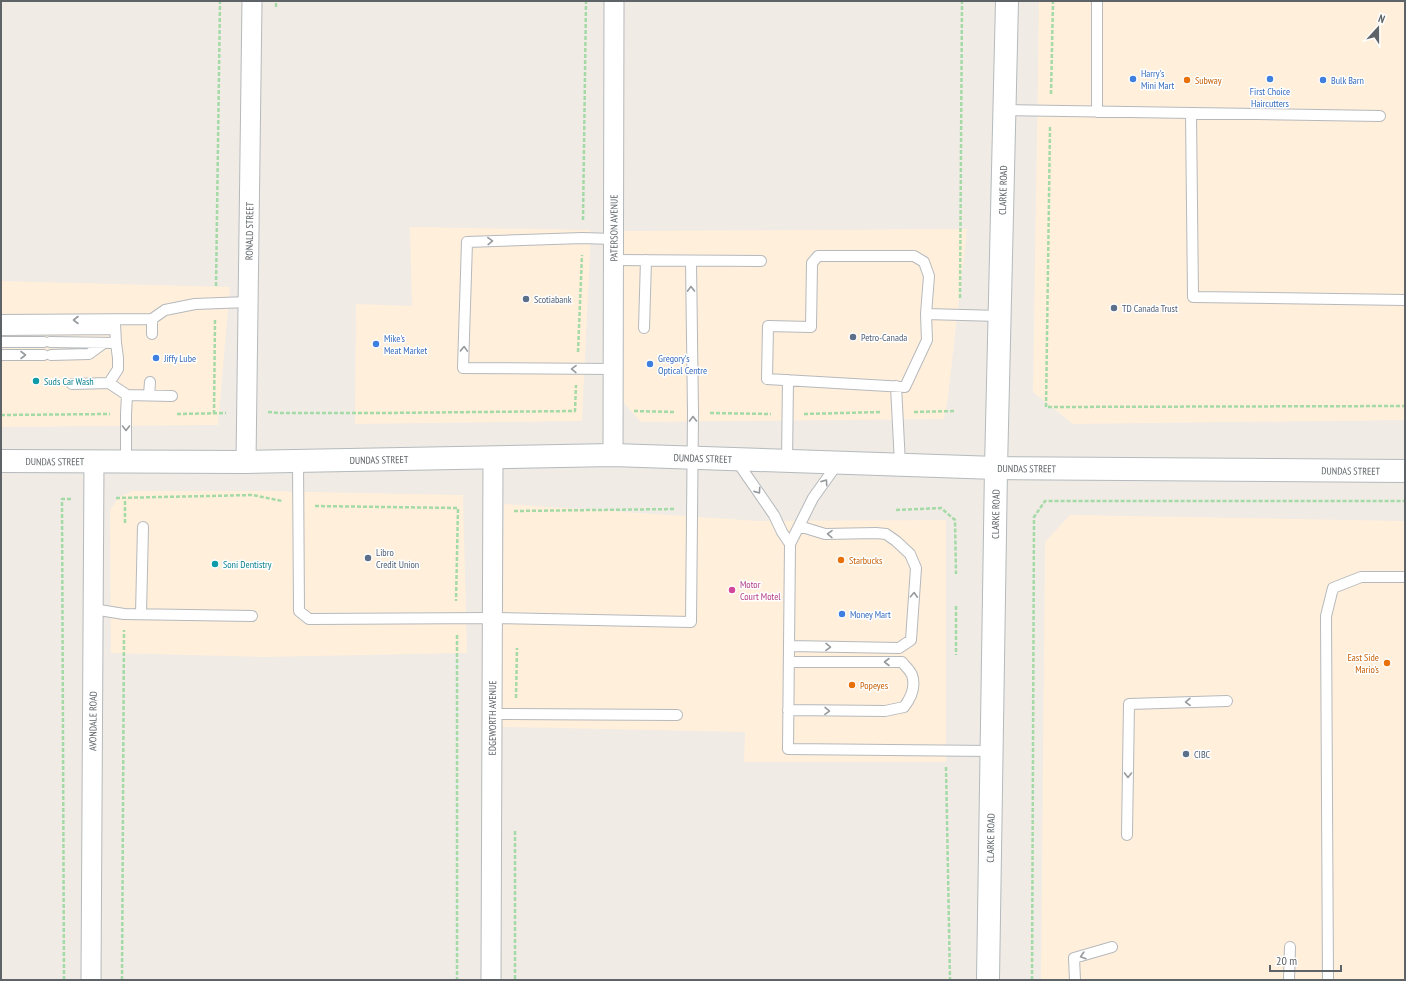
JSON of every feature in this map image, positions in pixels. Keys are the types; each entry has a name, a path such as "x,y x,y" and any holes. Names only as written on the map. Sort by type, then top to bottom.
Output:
{"main road":[{"name":"CLARKE ROAD","path":"988,980 996,468 1006,1"},
{"name":"DUNDAS STREET","path":"1,461 246,462 613,455 996,468 1405,471"}],"street":[{"name":"RONALD STREET","path":"246,462 252,1"},
{"name":"PATERSON AVENUE","path":"613,455 614,1"},
{"name":"EDGEWORTH AVENUE","path":"490,980 492,457"},
{"name":"AVONDALE ROAD","path":"91,980 94,462"}],"lane":[{"path":"1097,1 1097,112"},
{"path":"1004,110 1380,116"},
{"path":"1191,113 1193,298 1405,300"},
{"path":"613,239 583,238 467,242 463,368 613,369"},
{"path":"818,256 914,256 924,262 929,276 926,314 928,340 905,387 767,379 768,326 811,327 812,263 818,256"},
{"path":"613,260 691,262 761,261"},
{"path":"644,328 646,260"},
{"path":"298,461 299,612 309,619 492,618 691,622 691,262"},
{"path":"1,330 115,324 152,319 165,310 195,304 215,302 248,302"},
{"path":"926,314 999,316"},
{"path":"152,319 152,334"},
{"path":"1,320 115,324"},
{"path":"109,383 118,369 115,324"},
{"path":"1,342 116,343"},
{"path":"1,355 89,354 104,343"},
{"path":"787,461 788,380"},
{"path":"149,395 150,382"},
{"path":"72,384 109,383 128,395 172,396"},
{"path":"896,386 900,464"},
{"path":"126,462 126,414 128,395"},
{"path":"735,460 774,515 782,532 790,544"},
{"path":"838,463 813,498 790,544 788,749 992,751"},
{"path":"789,646 899,648 911,640 916,568 910,554 886,534 825,534 799,526"},
{"path":"141,614 143,527"},
{"path":"1328,980 1326,616 1333,588 1361,578 1405,577"},
{"path":"93,609 124,614 252,616"},
{"path":"788,710 891,710 904,707 910,699 914,684 912,674 902,662 789,662"},
{"path":"1127,835 1129,704 1226,701"},
{"path":"492,714 677,715"},
{"path":"1075,980 1074,958 1112,947"},
{"path":"1289,980 1290,948"}],"path":[{"path":"214,414 220,1"},
{"path":"279,413 575,411 583,238 586,1"},
{"path":"960,315 962,1"},
{"path":"1053,1 1046,407 1405,406"},
{"path":"787,414 956,411"},
{"path":"64,980 62,499 253,495 289,502"},
{"path":"125,498 125,529"},
{"path":"1032,980 1034,518 1044,501 1405,501"},
{"path":"315,506 458,508 456,608"},
{"path":"896,510 941,508 955,520 956,574"},
{"path":"514,511 676,509"},
{"path":"956,606 956,655"},
{"path":"122,980 124,614"},
{"path":"456,632 457,980"},
{"path":"516,702 517,648"},
{"path":"946,762 950,980"},
{"path":"515,824 516,980"}],"shaded area":[{"path":"1039,1 1405,1 1405,420 1073,424 1033,392"},
{"path":"410,227 591,230 582,421 355,424 356,304 412,306"},
{"path":"967,229 948,397 944,419 641,422 623,402 622,231"},
{"path":"1,281 230,287 218,425 1,427"},
{"path":"132,491 263,491 463,495 467,653 264,657 111,653 110,510 119,497"},
{"path":"504,504 759,521 946,520 946,762 744,762 745,732 502,727"},
{"path":"1070,515 1405,521 1405,980 1041,980 1045,542"}],"place":[{"name":"Harry's Mini Mart","path":"1133,79"},
{"name":"First Choice Haircutters","path":"1270,79"},
{"name":"Subway","path":"1187,80"},
{"name":"Bulk Barn","path":"1323,80"},
{"name":"Scotiabank","path":"526,299"},
{"name":"TD Canada Trust","path":"1114,308"},
{"name":"Petro-Canada","path":"853,337"},
{"name":"Mike's Meat Market","path":"376,344"},
{"name":"Jiffy Lube","path":"156,358"},
{"name":"Gregory's Optical Centre","path":"650,364"},
{"name":"Suds Car Wash","path":"36,381"},
{"name":"Libro Credit Union","path":"368,558"},
{"name":"Starbucks","path":"841,560"},
{"name":"Soni Dentistry","path":"215,564"},
{"name":"Motor Court Motel","path":"732,590"},
{"name":"Money Mart","path":"842,614"},
{"name":"East Side Mario's","path":"1387,663"},
{"name":"Popeyes","path":"852,685"},
{"name":"CIBC","path":"1186,754"}]}
